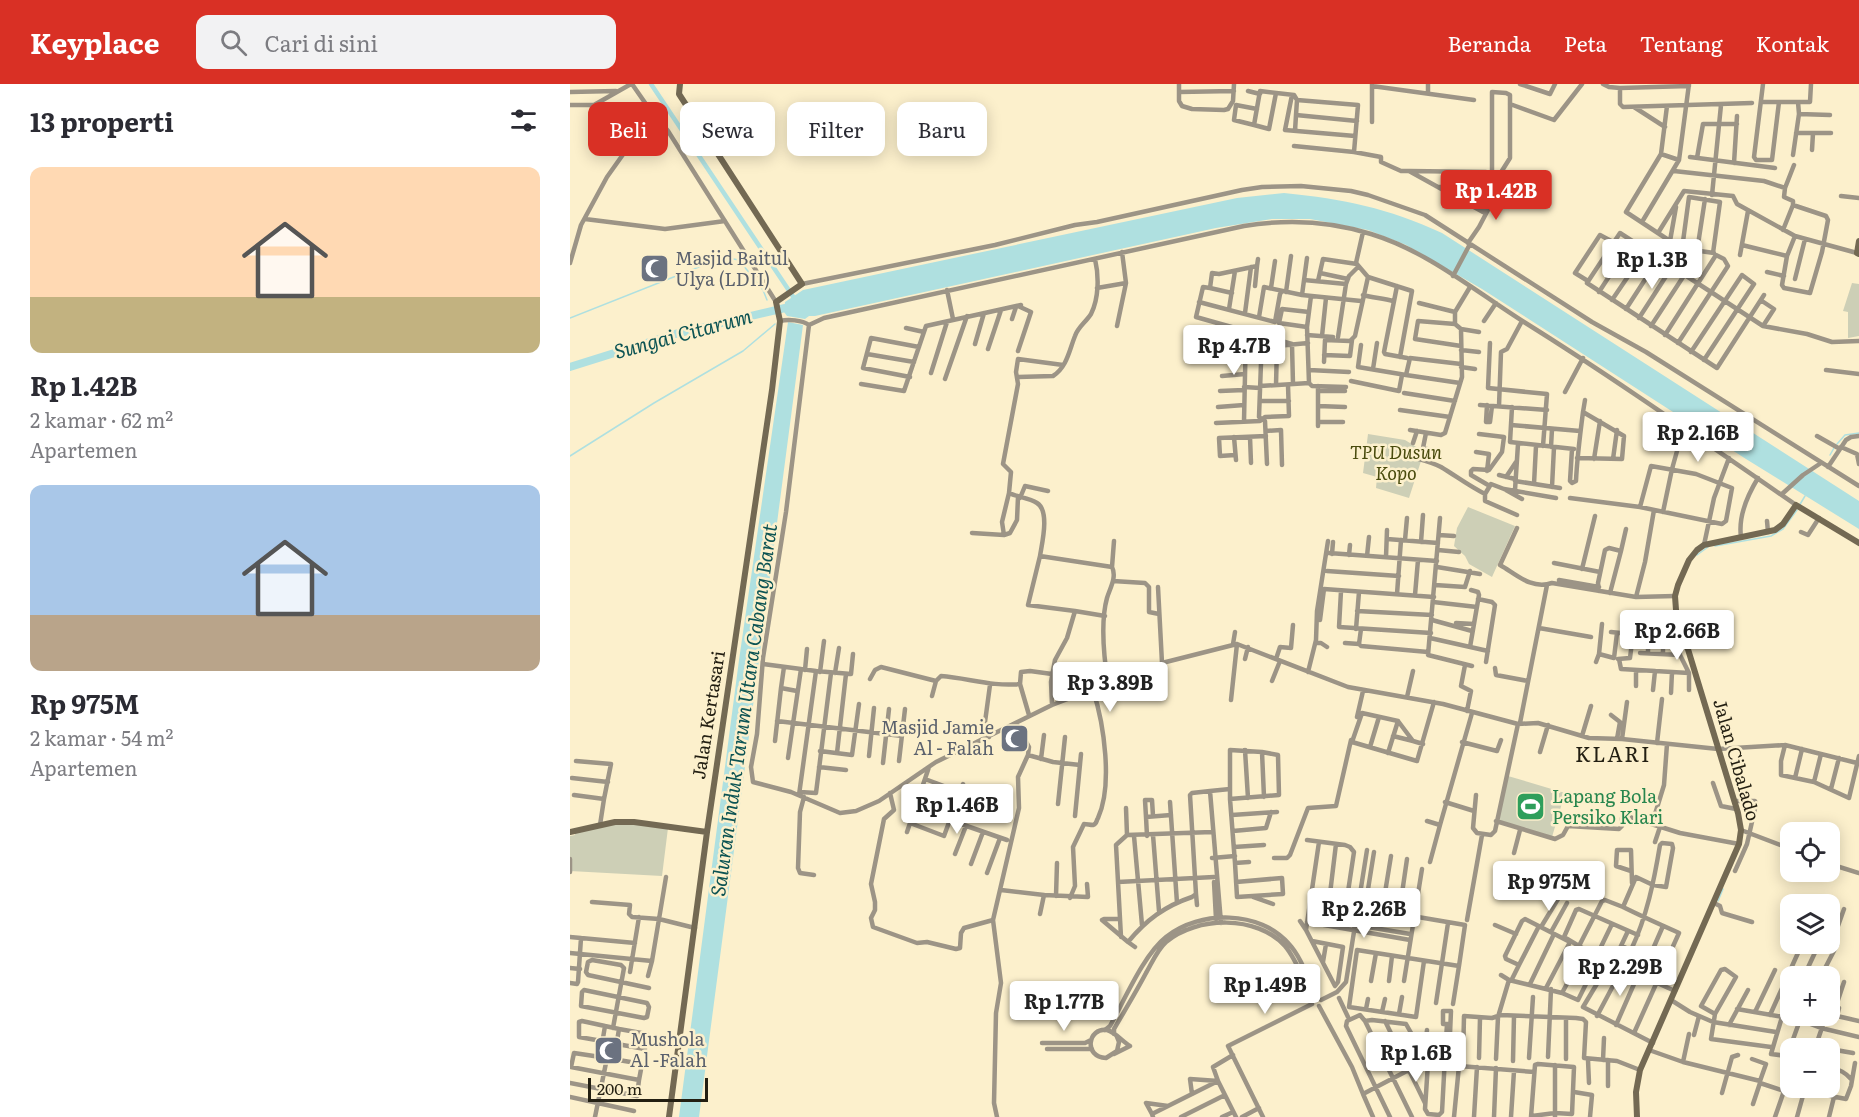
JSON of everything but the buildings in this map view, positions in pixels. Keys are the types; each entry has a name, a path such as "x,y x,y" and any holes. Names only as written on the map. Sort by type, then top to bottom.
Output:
{"street":[{"path":"595,84 595,91"},
{"path":"570,105 594,105 631,84 644,102"},
{"path":"680,84 678,91 799,286"},
{"path":"1179,84 1179,103 1185,108 1224,110 1231,105 1234,84"},
{"path":"1428,84 1428,93"},
{"path":"1520,84 1550,94 1555,84"},
{"path":"1510,104 1554,120 1582,84"},
{"path":"1603,84 1620,88 1689,85 1679,160 1642,222"},
{"path":"1763,84 1754,157 1756,160 1773,158 1779,102"},
{"path":"1761,102 1811,101 1811,84"},
{"path":"1372,122 1372,85 1474,100"},
{"path":"1620,88 1621,106 1752,103"},
{"path":"570,92 618,91"},
{"path":"1179,92 1234,91"},
{"path":"1248,91 1260,94"},
{"path":"1254,124 1260,91 1292,95 1297,100 1358,105 1354,152"},
{"path":"1409,171 1483,212 1489,187 1510,158 1510,95 1492,92 1489,187 1486,215 1453,276"},
{"path":"1257,109 1236,105 1234,120 1269,129 1276,93"},
{"path":"1292,95 1285,130 1355,136"},
{"path":"1295,131 1297,100"},
{"path":"1793,155 1799,114 1798,102"},
{"path":"1712,195 1721,105"},
{"path":"1667,106 1661,153 1626,211 1627,214 1670,242 1676,202"},
{"path":"1634,107 1665,127"},
{"path":"1799,114 1830,115"},
{"path":"1296,115 1357,121"},
{"path":"1734,163 1737,116"},
{"path":"1697,158 1702,124 1737,124"},
{"path":"668,131 778,302 782,320 807,324 824,318 947,290 1261,223 1326,224 1363,232 1404,247 1453,276 1583,358 1798,506 1859,543"},
{"path":"1796,133 1831,133"},
{"path":"1812,150 1814,134"},
{"path":"1294,146 1381,157 1381,162 1401,171 1485,172 1489,187"},
{"path":"1661,153 1679,160"},
{"path":"570,263 573,243 580,226 621,156"},
{"path":"1690,157 1775,168"},
{"path":"1783,230 1793,205 1793,201 1784,197 1794,165"},
{"path":"1674,171 1764,181 1785,188"},
{"path":"778,302 799,286 1262,187 1313,186 1368,195 1425,215 1592,322 1646,352 1859,486"},
{"path":"1438,187 1489,187"},
{"path":"1471,187 1486,196"},
{"path":"1658,233 1684,191 1733,196 1736,203 1748,211 1795,236 1858,254 1859,241"},
{"path":"1841,196 1859,198"},
{"path":"1665,335 1715,254 1720,202 1689,197 1682,249 1715,254 1724,259 1728,266 1678,343"},
{"path":"1651,326 1699,251 1705,199"},
{"path":"1793,205 1827,217 1828,220 1811,293 1783,287 1787,256 1795,236"},
{"path":"1740,255 1748,211"},
{"path":"585,219 665,229 725,221"},
{"path":"1338,337 1347,281 1358,265 1363,232"},
{"path":"1588,281 1620,233 1763,326 1807,333 1832,342 1859,341"},
{"path":"1613,242 1600,235 1575,273 1599,292 1717,368 1763,298 1774,309 1763,326"},
{"path":"1795,279 1805,239"},
{"path":"1599,292 1632,241"},
{"path":"1742,245 1787,256"},
{"path":"1612,300 1646,250"},
{"path":"1117,326 1126,284 1122,252"},
{"path":"1277,322 1279,296 1284,292 1292,256"},
{"path":"1302,295 1307,258"},
{"path":"1626,309 1659,258"},
{"path":"1018,377 1053,376 1063,365 1069,355 1077,330 1090,315 1094,306 1098,276 1095,259"},
{"path":"1255,286 1258,259"},
{"path":"1318,281 1322,261 1325,259 1358,265 1368,277 1410,290 1412,293 1400,357"},
{"path":"1271,288 1275,261"},
{"path":"1219,274 1257,266"},
{"path":"1245,313 1251,267"},
{"path":"1639,318 1672,267"},
{"path":"1229,309 1235,271"},
{"path":"1767,272 1784,276"},
{"path":"1209,288 1212,273 1234,278"},
{"path":"1320,273 1347,281"},
{"path":"1691,352 1742,275 1754,284 1704,360"},
{"path":"1324,355 1350,356 1368,277"},
{"path":"1304,280 1347,281"},
{"path":"1097,288 1126,284"},
{"path":"1248,285 1326,298 1372,298 1377,296 1393,301"},
{"path":"1397,286 1384,352 1407,358"},
{"path":"1232,293 1203,287 1196,317 1292,344"},
{"path":"1259,317 1264,287"},
{"path":"1455,324 1455,312 1470,287"},
{"path":"947,290 954,319"},
{"path":"1311,296 1307,327 1309,382 1318,388 1346,389"},
{"path":"1324,362 1326,298"},
{"path":"1199,302 1277,322 1307,327"},
{"path":"1419,303 1455,312"},
{"path":"1484,321 1496,303"},
{"path":"1012,319 1018,306"},
{"path":"861,384 904,391 928,324 1018,306 1031,312 1018,351"},
{"path":"1277,322 1282,309 1309,312"},
{"path":"988,349 1001,310"},
{"path":"975,344 984,314"},
{"path":"945,379 967,316"},
{"name":"Jalan Kertasari","path":"669,1117 707,832 782,320"},
{"path":"1479,332 1461,329 1455,324 1418,321 1415,339 1479,352"},
{"path":"1490,353 1507,349 1522,321"},
{"path":"931,373 947,322"},
{"path":"807,324 783,536 763,664 757,734 751,767 753,782 801,794 845,813 863,809 966,746 1029,715 1162,663 1235,644 1363,691 1434,702 1519,724 1538,723 1582,736 1718,749 1785,745 1857,763"},
{"path":"906,328 924,332"},
{"path":"1410,430 1444,434 1460,383 1461,329"},
{"path":"1244,421 1246,330"},
{"path":"1307,335 1353,339"},
{"path":"1262,336 1259,417 1265,421 1267,464"},
{"path":"1324,337 1353,339"},
{"path":"910,377 864,368 866,353 871,339 919,347"},
{"path":"1490,342 1487,387 1545,393 1548,396 1543,446"},
{"path":"1276,385 1277,346 1308,343"},
{"path":"1373,369 1377,343"},
{"path":"1226,345 1246,344"},
{"path":"1216,423 1289,416 1292,344"},
{"path":"1361,345 1355,366 1460,383"},
{"path":"1499,406 1502,352"},
{"path":"867,354 915,362"},
{"path":"1351,381 1399,391 1410,358 1475,369"},
{"path":"1565,392 1583,358"},
{"path":"1004,535 1002,522 1011,472 1003,464 1018,377 1016,372 1018,359 1063,365"},
{"path":"1224,360 1245,359"},
{"path":"1309,370 1349,372"},
{"path":"1826,370 1859,374"},
{"path":"1222,376 1245,374"},
{"path":"1220,391 1309,382"},
{"path":"1318,388 1318,424 1343,422"},
{"path":"1404,393 1455,401"},
{"path":"1574,449 1577,458 1576,482 1572,483 1570,481 1574,449 1580,431 1585,400"},
{"path":"1260,401 1289,401"},
{"path":"1218,407 1244,405"},
{"path":"1480,405 1547,410"},
{"path":"1318,406 1345,407"},
{"path":"1487,471 1500,454 1510,425 1512,407"},
{"path":"1400,410 1450,417"},
{"path":"1577,458 1620,459 1623,457 1624,436 1583,412"},
{"path":"1594,459 1600,421"},
{"path":"1510,425 1580,431"},
{"path":"1663,512 1684,426"},
{"path":"1552,429 1552,487"},
{"path":"1234,437 1235,458 1220,456 1219,438 1234,437 1250,437 1281,430 1282,465"},
{"path":"1612,459 1617,430"},
{"path":"1413,443 1417,431"},
{"path":"1426,433 1423,448 1438,452"},
{"path":"1479,434 1506,437 1510,442 1518,444 1574,449"},
{"path":"1817,436 1838,448 1857,454 1859,465"},
{"path":"1782,494 1803,475 1825,465 1848,438 1859,436"},
{"path":"1250,437 1251,463"},
{"path":"1515,490 1518,444"},
{"path":"1534,484 1536,446"},
{"path":"1476,452 1500,454"},
{"path":"1487,471 1489,453"},
{"path":"1405,455 1436,465 1451,476 1458,477 1485,494"},
{"path":"1704,544 1719,481 1729,458"},
{"path":"1506,477 1517,461"},
{"path":"1570,498 1640,507 1722,524 1726,521 1732,487 1696,474 1650,466 1640,507"},
{"path":"1487,471 1473,470 1471,475 1488,486 1493,485 1504,489 1522,499"},
{"path":"1499,475 1560,488"},
{"path":"1741,537 1740,526 1746,500 1758,478"},
{"path":"972,533 1004,535 1010,533 1015,528 1019,497 1025,486 1048,491"},
{"path":"1488,486 1485,501 1517,515"},
{"path":"1504,489 1556,498"},
{"path":"1009,493 1038,503 1042,508 1044,528 1040,556 1028,605 1105,616"},
{"path":"1559,580 1636,597 1675,596 1689,560 1704,544 1768,532 1783,524 1798,506"},
{"path":"1636,597 1654,510"},
{"path":"1421,542 1423,515"},
{"path":"1582,569 1595,516"},
{"path":"1397,594 1407,518"},
{"path":"1440,518 1428,652 1430,656 1472,666"},
{"path":"1801,532 1808,536 1820,518"},
{"path":"1767,521 1768,532"},
{"path":"1516,528 1500,565 1524,581 1599,589"},
{"path":"1610,593 1626,529"},
{"path":"1386,557 1387,530"},
{"path":"1439,535 1454,536"},
{"path":"1367,556 1369,537"},
{"path":"1387,539 1438,543"},
{"path":"1108,684 1104,651 1105,616 1113,581 1114,541"},
{"path":"1308,672 1316,643 1317,611 1331,542 1330,553 1418,560 1480,574"},
{"path":"1349,555 1350,545"},
{"path":"1599,589 1600,572 1606,549 1621,551"},
{"path":"1438,550 1459,552"},
{"path":"1040,556 1112,567"},
{"path":"1415,595 1418,560"},
{"path":"1554,563 1600,572"},
{"path":"1327,571 1399,576"},
{"path":"1435,585 1465,588 1470,571"},
{"path":"1113,581 1145,583 1149,587 1149,612 1159,614"},
{"path":"1476,795 1473,828 1475,832 1482,835 1492,834 1519,724 1547,585"},
{"path":"1158,587 1162,663"},
{"path":"1320,620 1324,589 1415,595 1477,607"},
{"path":"1470,647 1478,599 1478,592 1471,590"},
{"path":"1341,591 1338,625 1430,636 1488,651"},
{"path":"1359,592 1359,644"},
{"name":"Jalan Cibalado","path":"1637,1117 1636,1092 1640,1070 1652,1051 1653,1043 1671,1000 1716,904 1745,831 1678,616 1675,596"},
{"path":"1478,599 1494,603 1486,662"},
{"path":"1052,705 1052,674 1055,660 1068,638 1075,610"},
{"path":"1358,611 1432,618 1472,630"},
{"path":"1447,623 1474,624"},
{"path":"1596,662 1602,624"},
{"path":"1272,681 1280,647 1291,648 1293,625"},
{"path":"1539,628 1591,637"},
{"path":"1231,700 1235,632"},
{"path":"1599,654 1616,658 1630,658 1636,634 1614,633 1616,658 1621,669 1689,673"},
{"path":"814,875 800,873 798,868 800,812 809,724 824,641"},
{"path":"1648,641 1648,653"},
{"path":"1679,641 1680,655 1689,673 1689,690"},
{"path":"1663,642 1663,654"},
{"path":"1316,643 1327,647"},
{"path":"1346,643 1428,652"},
{"path":"1245,658 1248,647"},
{"path":"801,794 816,793 820,751 839,648"},
{"path":"788,758 797,690 807,649"},
{"path":"1641,653 1680,655"},
{"path":"763,664 851,674 853,654"},
{"path":"775,741 781,688 789,661"},
{"path":"1430,862 1469,712 1471,691 1461,686 1465,665"},
{"path":"870,679 875,670 881,667 936,681"},
{"path":"1495,668 1496,675 1528,681"},
{"path":"1029,715 1020,684 1023,670 1052,674"},
{"path":"1636,670 1636,686"},
{"path":"1407,698 1413,671"},
{"path":"1653,690 1655,671"},
{"path":"1671,693 1672,672"},
{"path":"837,753 846,674"},
{"path":"932,696 936,681 941,676 990,685 1020,684"},
{"path":"989,736 985,722 990,685"},
{"path":"781,688 797,690"},
{"path":"1070,898 1075,886 1073,847 1084,824 1092,825 1096,822 1101,812 1106,782 1105,752 1094,690"},
{"path":"1274,858 1287,858 1290,855 1309,807 1333,808 1336,806 1363,691"},
{"path":"1657,743 1662,699"},
{"path":"1351,742 1416,761 1434,702"},
{"path":"1619,739 1627,702"},
{"path":"820,751 852,755 859,704"},
{"path":"1582,736 1591,706"},
{"path":"869,756 874,708"},
{"path":"883,763 889,709"},
{"path":"899,761 905,709"},
{"path":"1351,742 1360,714 1398,720 1413,741"},
{"path":"1611,715 1620,722 1619,739"},
{"path":"1370,747 1379,717"},
{"path":"1388,753 1398,720"},
{"path":"777,721 902,736"},
{"path":"997,1117 994,1103 996,1016 1001,983 993,920 1002,890 1019,808 1018,777 1028,755 1029,747 1016,723"},
{"path":"1540,752 1548,725"},
{"path":"1041,759 1044,735"},
{"path":"1393,736 1423,744"},
{"path":"1058,804 1065,737"},
{"path":"1462,742 1497,751 1501,740"},
{"path":"1652,824 1664,785 1667,744"},
{"path":"1785,745 1780,761 1781,775 1814,782 1849,798 1859,756"},
{"path":"1796,778 1802,749"},
{"path":"1230,799 1280,794 1276,753 1230,750 1230,799 1237,903"},
{"path":"1245,750 1248,798"},
{"path":"1262,752 1264,797"},
{"path":"1075,816 1081,754"},
{"path":"1814,782 1821,754"},
{"path":"1028,755 1080,765"},
{"path":"1831,789 1839,758"},
{"path":"576,761 611,764 600,825"},
{"path":"819,767 846,770"},
{"path":"907,832 929,767"},
{"path":"572,778 608,782"},
{"path":"925,779 960,792"},
{"path":"1713,783 1721,806 1756,802 1745,831 1735,871"},
{"path":"941,843 963,784"},
{"path":"1197,905 1190,795 1230,789"},
{"path":"1210,791 1218,921"},
{"path":"890,793 894,810 884,819 871,884 875,902 875,910 871,918 873,927 917,943 927,942 956,949 960,948 960,933 964,928 993,920"},
{"path":"920,793 955,807"},
{"path":"574,795 604,799"},
{"path":"1153,816 1152,800 1145,800 1157,880 1159,911"},
{"path":"1170,802 1177,903"},
{"path":"1445,802 1474,811"},
{"path":"915,808 1007,840"},
{"path":"1126,808 1127,836"},
{"path":"1233,831 1266,828 1271,812"},
{"path":"1232,815 1278,812"},
{"path":"1296,814 1304,816"},
{"path":"1146,817 1171,815"},
{"path":"1496,821 1555,839 1563,835 1569,826 1619,829 1624,816 1660,827 1739,844"},
{"path":"1427,821 1440,825"},
{"path":"570,832 600,825 634,822 707,832"},
{"path":"910,823 944,836"},
{"path":"955,854 966,826"},
{"path":"1655,842 1660,827"},
{"path":"1514,853 1520,830"},
{"path":"1745,831 1780,845"},
{"path":"971,864 983,832"},
{"path":"1121,937 1116,845 1127,836 1212,832"},
{"path":"1467,920 1482,835"},
{"path":"1134,836 1142,925"},
{"path":"987,873 1000,838"},
{"path":"1307,840 1350,847 1354,852 1346,905 1311,899"},
{"path":"1306,930 1319,842"},
{"path":"1623,907 1635,878 1638,877 1653,885 1667,886 1672,844 1662,843 1660,845 1653,885 1638,935 1631,950"},
{"path":"1329,902 1336,844"},
{"path":"1234,847 1264,845"},
{"path":"1631,871 1616,866 1617,849 1631,850 1632,884"},
{"path":"1263,1117 1228,1046 1315,1000 1337,992 1346,982 1367,850"},
{"path":"1374,852 1365,908 1465,926 1453,1004"},
{"path":"1214,858 1235,856"},
{"path":"1382,911 1391,856"},
{"path":"1214,858 1217,904"},
{"path":"570,859 570,872"},
{"path":"1399,914 1407,859"},
{"path":"1235,863 1249,862"},
{"path":"1056,896 1057,863"},
{"path":"1840,867 1859,873"},
{"path":"1404,981 1422,869"},
{"path":"648,976 666,877"},
{"path":"1118,882 1214,877"},
{"path":"1236,882 1282,878 1283,894 1237,897"},
{"path":"1002,890 1044,896 1089,897 1088,884"},
{"path":"1128,942 1142,925 1159,911 1196,894"},
{"path":"1040,914 1044,896"},
{"path":"1249,896 1273,904"},
{"path":"1496,1059 1498,1017 1510,979 1558,899"},
{"path":"1579,945 1603,900 1677,932 1679,936 1634,1033"},
{"path":"592,902 630,905 630,916 659,919 695,928"},
{"path":"1530,984 1567,903"},
{"path":"1716,904 1722,913 1752,922"},
{"path":"1638,935 1579,909 1576,910 1564,937 1611,962 1675,991"},
{"path":"1840,918 1844,909"},
{"path":"630,972 639,917"},
{"path":"1093,921 1120,919"},
{"path":"1102,920 1135,947"},
{"path":"1308,920 1410,937"},
{"path":"1519,965 1505,957 1523,920 1570,942 1549,989 1548,1057"},
{"path":"1114,1054 1119,1047 1114,1029 1152,953 1184,926 1218,921 1246,925 1269,933 1286,947 1303,974 1315,1000 1315,1006 1319,1006 1352,1067 1372,1117"},
{"path":"1300,921 1335,986 1338,982 1343,947 1312,941"},
{"path":"1436,1003 1448,923"},
{"path":"1597,955 1612,924"},
{"path":"1495,925 1516,934"},
{"path":"1649,958 1663,926"},
{"path":"1628,931 1622,946 1583,1005 1597,1016 1653,1043"},
{"path":"570,937 635,943"},
{"path":"570,983 578,983 581,938"},
{"path":"1323,962 1326,944"},
{"path":"1622,946 1664,966"},
{"path":"1349,1004 1357,950 1459,966"},
{"path":"570,953 652,961"},
{"path":"1371,981 1376,953"},
{"path":"1562,993 1583,954"},
{"path":"1770,1015 1797,954"},
{"path":"1389,981 1392,956"},
{"path":"614,1059 617,1044 615,1013 621,981 623,966 592,960 588,962 586,972 588,975 621,981 649,988"},
{"path":"1349,1004 1349,1007 1416,1017 1424,961"},
{"path":"1501,975 1578,1000 1595,966"},
{"path":"1597,1016 1623,967"},
{"path":"570,968 580,969"},
{"path":"1715,1014 1701,1006 1720,972 1725,969 1736,977 1715,1014 1711,1040 1771,1047"},
{"path":"1755,1012 1775,970"},
{"path":"1616,1025 1638,975"},
{"path":"1042,1043 1085,1043 1091,1040 1096,1032 1106,1030 1110,1026 1139,980"},
{"path":"1840,994 1844,982"},
{"path":"584,990 618,996 646,1003 649,1007 646,1018 615,1013 581,1006 582,992 584,990"},
{"path":"1729,1025 1748,990"},
{"path":"1400,1014 1402,997"},
{"path":"1529,1058 1533,997"},
{"path":"1339,998 1348,1017"},
{"path":"1366,1009 1368,999"},
{"path":"1382,1012 1385,999"},
{"path":"1671,1000 1713,1022 1776,1032"},
{"path":"1343,1007 1349,1004"},
{"path":"1737,1009 1780,1016"},
{"path":"1390,1117 1346,1024 1347,1021 1360,1015 1412,1117"},
{"path":"1463,1059 1464,1016 1566,1018 1585,1020 1584,1058 1617,1061 1640,1070"},
{"path":"1513,1061 1514,1016"},
{"path":"1683,1062 1699,1016"},
{"path":"1840,1017 1859,1021"},
{"path":"1479,1058 1480,1018"},
{"path":"1566,1018 1566,1059"},
{"path":"602,1041 579,1037 579,1022 646,1034 643,1049 617,1044"},
{"path":"1365,1022 1406,1024 1425,1061"},
{"path":"1385,1022 1425,1103"},
{"path":"1427,1030 1425,1109 1428,1114 1442,1114 1448,1024"},
{"path":"1780,1024 1771,1047 1771,1054 1780,1055"},
{"path":"600,1056 605,1026"},
{"path":"1817,1026 1859,1037"},
{"path":"1819,1038 1821,1028"},
{"path":"1091,1040 1092,1049 1102,1058 1130,1046 1106,1030"},
{"path":"1414,1036 1426,1037"},
{"path":"1604,1038 1608,1086"},
{"path":"1047,1049 1092,1049"},
{"path":"1652,1051 1683,1062 1728,1072 1780,1088"},
{"path":"1840,1051 1853,1053"},
{"path":"570,1083 636,1096 639,1080 642,1064 574,1053 571,1066 639,1080"},
{"path":"1222,1117 1235,1114 1213,1067 1233,1055"},
{"path":"1363,1094 1425,1061 1446,1055"},
{"path":"1425,1061 1446,1055"},
{"path":"1722,1093 1732,1057 1738,1055"},
{"path":"595,1117 607,1058"},
{"path":"1752,1059 1766,1064 1753,1104"},
{"path":"1588,1060 1589,1083"},
{"path":"1840,1098 1847,1099 1855,1063"},
{"path":"1536,1064 1574,1067 1572,1114 1531,1116 1534,1072 1536,1064"},
{"path":"1555,1065 1555,1115"},
{"path":"1454,1117 1458,1067 1534,1072"},
{"path":"1474,1117 1477,1067"},
{"path":"1494,1117 1496,1068"},
{"path":"1511,1117 1514,1071"},
{"path":"1840,1072 1846,1073 1851,1079"},
{"path":"1192,1094 1190,1079 1218,1080"},
{"path":"1168,1106 1146,1103 1153,1116 1218,1080"},
{"path":"1851,1086 1859,1087"},
{"path":"1574,1092 1592,1095 1590,1117"},
{"path":"1181,1117 1226,1095"},
{"path":"570,1097 634,1110"},
{"path":"1775,1117 1781,1098"},
{"path":"1797,1117 1802,1098"},
{"path":"1834,1098 1830,1116 1838,1117"},
{"path":"1242,1117 1259,1108"}],"green space":[{"path":"1852,283 1859,284 1859,336 1848,338 1848,312 1843,311"},
{"name":"TPU Dusun Kopo","path":"1368,434 1405,440 1423,451 1419,457 1422,458 1409,498 1376,488 1377,477 1363,473"},
{"path":"1468,507 1515,526 1492,577 1469,564 1465,556 1454,546 1457,528"},
{"name":"Lapang Bola Persiko Klari","path":"1508,776 1565,793 1552,837 1497,821"},
{"path":"615,822 668,828 662,876 570,871 570,836 575,835 575,831"}],"water":[{"path":"1284,193 1327,198 1365,206 1403,217 1442,233 1859,501 1859,529 1482,289 1406,245 1368,230 1310,219 1272,219 1216,228 809,316 805,319 787,316 784,312 785,302 803,290 1237,198"},
{"name":"Saluran Induk Tarum Utara Cabang Barat","path":"788,322 803,325 699,1117 679,1117 739,660"}],"waterway":[{"path":"651,84 796,301"},
{"path":"570,318 719,259 728,258 739,260 763,290 767,300"},
{"name":"Sungai Citarum","path":"570,367 675,334 785,308"},
{"path":"570,456 743,351 775,324"},
{"path":"1837,444 1845,435 1859,433"},
{"path":"1830,455 1834,448"},
{"path":"1799,506 1805,496"},
{"path":"1715,546 1771,536 1783,529 1797,510"},
{"path":"1697,555 1708,547"},
{"path":"1718,901 1723,889"}],"place":[{"name":"Masjid Baitul Ulya (LDII)","path":"654,269"},
{"name":"Masjid Jamie Al - Falah","path":"1015,738"},
{"name":"Lapang Bola Persiko Klari","path":"1531,807"},
{"name":"Mushola Al -Falah","path":"609,1050"}],"district":[{"name":"KLARI","path":"1613,755"}]}
